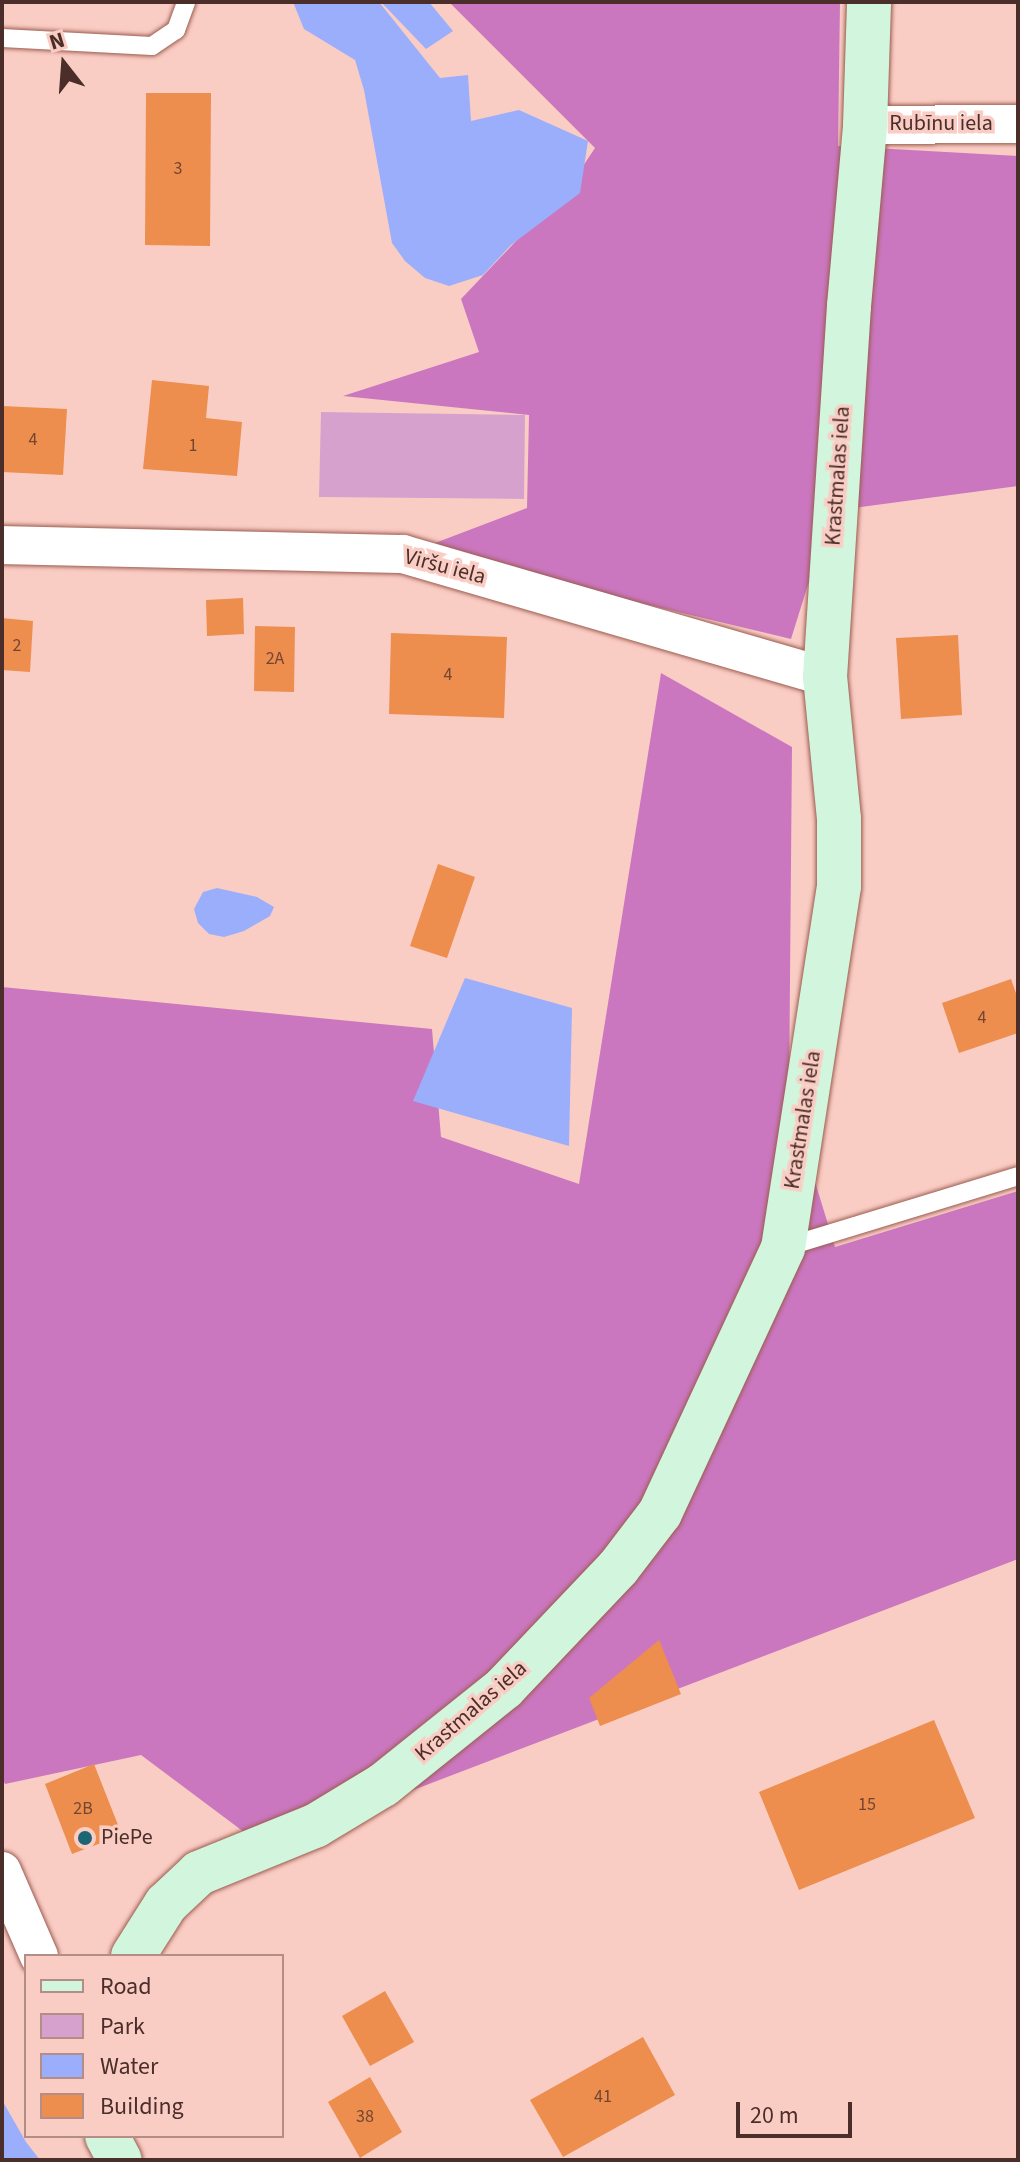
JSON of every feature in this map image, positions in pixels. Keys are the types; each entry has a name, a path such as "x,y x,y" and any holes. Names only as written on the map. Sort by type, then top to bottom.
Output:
{"street":[{"name":"Krastmalas iela","path":"134,1954 166,1904 199,1873 315,1826 383,1785 504,1688 618,1568 660,1513 783,1248 839,886 839,819 825,677 849,306 865,125 869,2"},
{"name":"Rubīnu iela","path":"865,125 1018,124"},
{"name":"Viršu iela","path":"2,545 403,554 825,677"},
{"path":"2,1871 38,1954"},
{"path":"108,2138 120,2160"}],"lane":[{"path":"2,38 152,46 176,30 186,2"},
{"path":"783,1248 1018,1176"}],"green space":[{"path":"321,412 525,415 524,499 319,497"}],"shaded area":[{"path":"449,2 840,2 838,146 1018,156 1018,486 831,511 791,639 544,580 435,543 527,508 529,415 343,396 479,352 461,299 573,181 595,148"},
{"path":"661,673 792,747 789,1097 835,1247 1018,1191 1018,1559 264,1847 141,1755 5,1784 2,1777 2,987 432,1029 441,1137 579,1184"}],"water":[{"path":"293,2 379,2 440,78 468,75 471,121 519,110 588,141 580,193 511,245 483,275 449,286 425,278 405,261 392,243 364,90 355,60 304,29"},
{"path":"381,2 429,2 453,31 426,49"},
{"path":"217,888 257,897 274,907 270,916 244,931 224,937 209,934 198,923 194,909 203,892"},
{"path":"465,978 572,1008 569,1146 413,1101"},
{"path":"2,2100 26,2142 40,2160 2,2160"}],"building":[{"path":"146,93 211,93 210,246 145,245"},
{"path":"152,380 209,386 206,418 242,422 237,476 143,469"},
{"path":"2,406 67,409 63,475 2,472"},
{"path":"243,598 244,634 207,636 206,600"},
{"path":"2,618 33,621 30,672 2,670"},
{"path":"255,626 295,627 294,692 254,691"},
{"path":"391,633 507,637 504,718 389,714"},
{"path":"958,635 962,715 901,719 896,638"},
{"path":"438,864 475,877 447,958 410,946"},
{"path":"1011,979 1018,999 1018,1033 959,1053 942,1003"},
{"path":"659,1640 681,1694 600,1726 589,1698"},
{"path":"934,1720 975,1818 799,1890 759,1792"},
{"path":"94,1764 122,1835 72,1854 45,1784"},
{"path":"385,1991 414,2042 370,2066 342,2016"},
{"path":"643,2037 675,2095 563,2157 530,2100"},
{"path":"370,2077 402,2132 360,2158 328,2102"}],"place":[{"name":"PiePe","path":"85,1838"}]}
